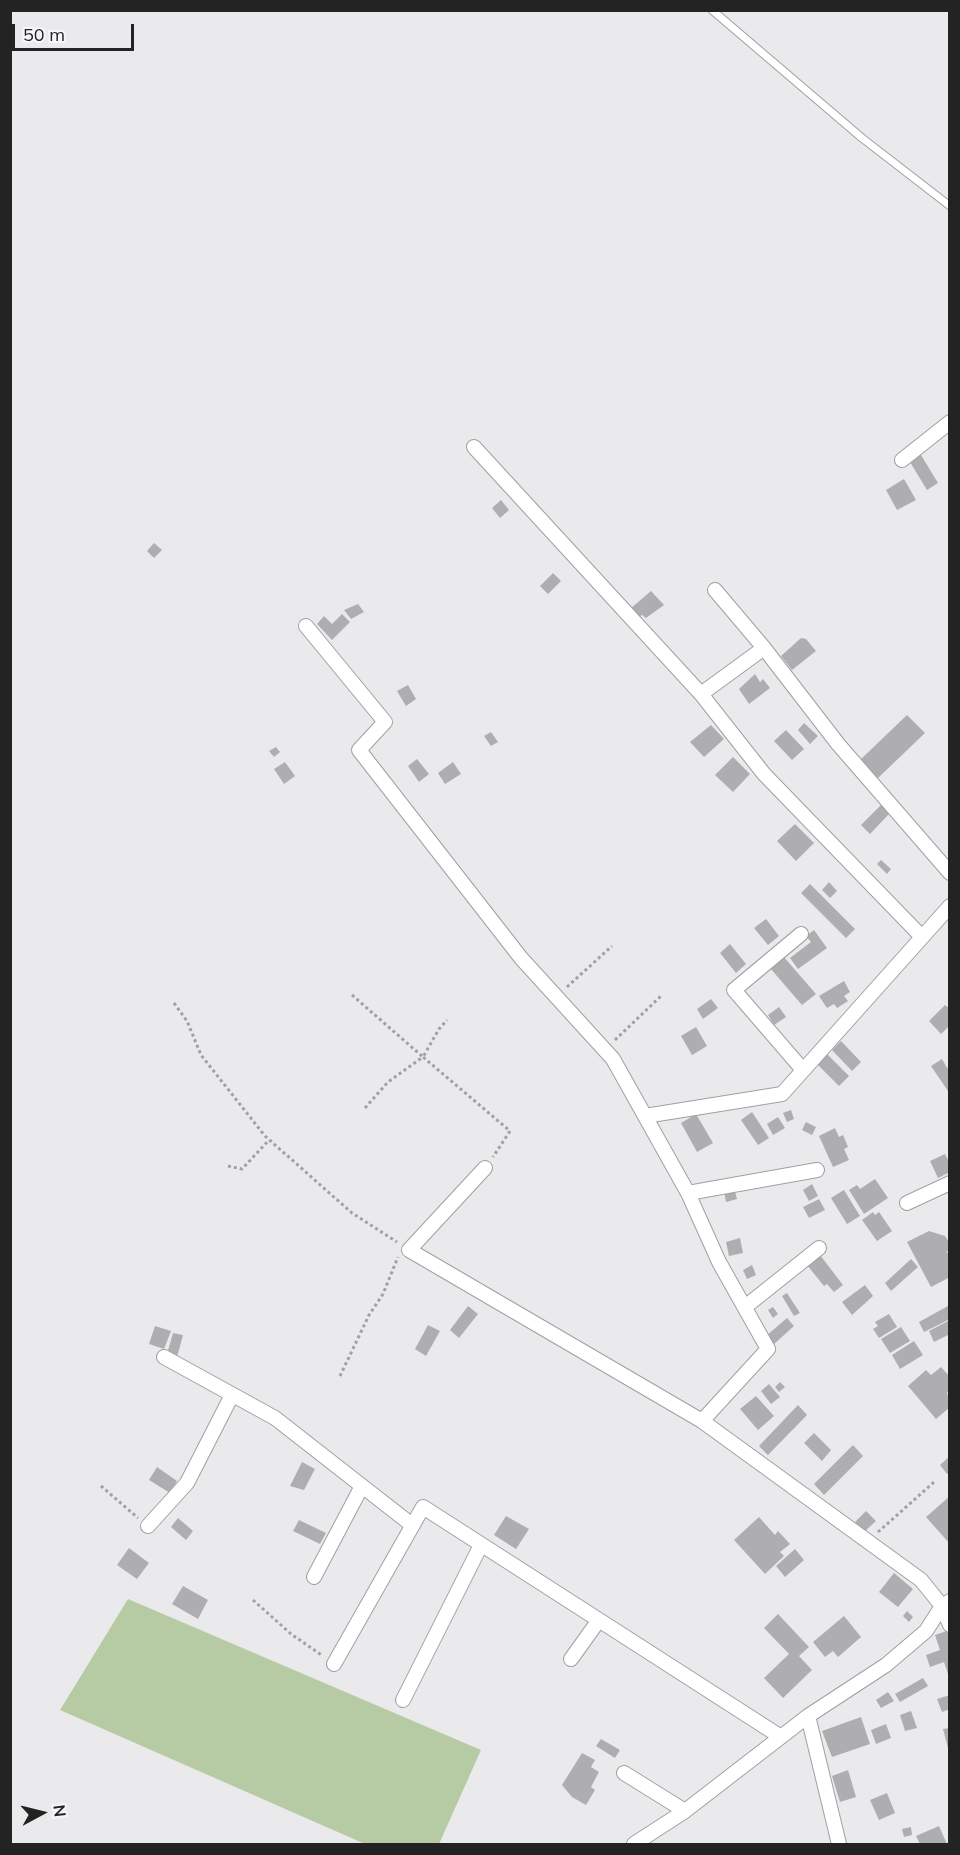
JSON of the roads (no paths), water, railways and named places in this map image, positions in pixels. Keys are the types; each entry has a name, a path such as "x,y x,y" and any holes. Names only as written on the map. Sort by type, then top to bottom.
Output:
{"street":[{"path":"902,460 950,422"},
{"path":"474,447 700,694 764,774 922,937"},
{"path":"715,590 764,648 838,744 950,873"},
{"path":"306,626 385,722 359,750 521,958 613,1059 688,1193 719,1262 768,1349 702,1421"},
{"path":"700,694 764,648"},
{"path":"645,1116 782,1094 950,906"},
{"path":"801,934 734,990 803,1070"},
{"path":"485,1168 409,1250 702,1421 921,1580 946,1603 950,1625"},
{"path":"688,1193 817,1170"},
{"path":"907,1203 950,1183"},
{"path":"745,1307 819,1248"},
{"path":"164,1357 275,1418 412,1525"},
{"path":"148,1526 186,1483 232,1395"},
{"path":"314,1577 362,1486"},
{"path":"334,1664 423,1507 781,1737"},
{"path":"403,1700 481,1545"},
{"path":"634,1845 685,1810 808,1716 886,1665 926,1631 946,1603"},
{"path":"571,1659 599,1620"},
{"path":"808,1716 839,1845"},
{"path":"624,1773 685,1810"}],"lane":[{"path":"712,10 862,138 950,206"}]}
